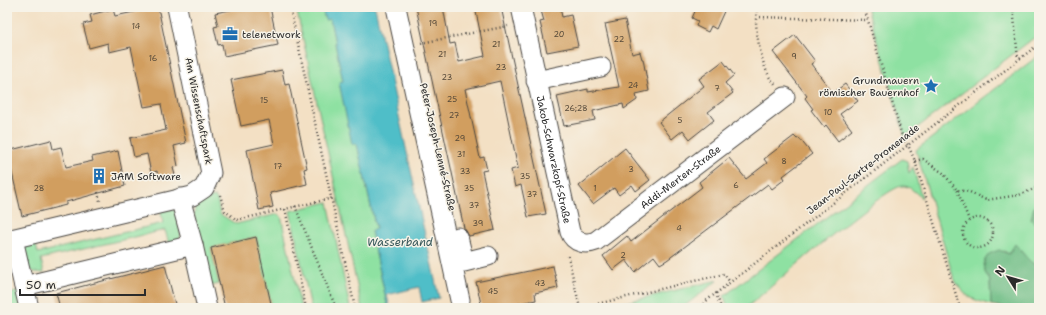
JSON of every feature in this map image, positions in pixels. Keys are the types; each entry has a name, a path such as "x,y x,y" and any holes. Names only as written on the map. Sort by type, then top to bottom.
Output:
{"street":[{"name":"Am Wissenschaftspark","path":"177,7 208,154 211,173 208,181"},
{"path":"396,7 460,300"},
{"name":"Peter-Joseph-Lenné-Straße","path":"406,7 464,262 488,256"},
{"name":"Jakob-Schwarzkopf-Straße","path":"521,7 536,81 570,232 573,238"},
{"path":"536,81 601,67"},
{"name":"Addi-Merten-Straße","path":"573,238 581,243 596,241 785,97"},
{"path":"29,308 10,240 197,194 204,188 208,181"},
{"path":"180,198 193,245 207,308"},
{"path":"24,286 193,245"}],"path":[{"path":"290,7 356,308"},
{"path":"758,7 756,17 758,37 768,74 785,97"},
{"path":"864,7 903,139 908,144 915,161 960,308"},
{"path":"1013,7 1018,60"},
{"path":"756,17 867,20"},
{"path":"414,44 503,27"},
{"name":"Jean-Paul-Sartre-Promenade","path":"696,308 1039,44"},
{"path":"915,161 923,159 931,163 943,173 957,190 969,220"},
{"path":"208,181 222,197 225,211 237,220 333,198"},
{"path":"957,190 970,192 980,198 991,200 1019,195 1039,187"},
{"path":"295,206 336,308"},
{"path":"285,209 306,308"},
{"path":"979,218 988,222 991,226 992,236 987,244 978,248 968,245 965,241 962,232 969,220 979,218"},
{"path":"573,238 567,258 579,308 724,274 730,282"},
{"path":"716,293 721,308"}],"green space":[{"path":"296,7 322,7 325,20 330,19 343,81 339,82 353,144 357,144 376,230 371,231 388,308 362,308"},
{"name":"Grundmauern römischer Bauernhof","path":"867,7 1039,7 1039,34 905,137"},
{"path":"1039,55 1039,206 1034,207 1031,220 1039,226 1039,264 1035,265 1026,260 1021,250 1009,254 1004,251 984,261 985,272 990,281 991,305 968,296 956,283 916,150"},
{"path":"902,159 907,161 909,173 913,167 922,198 910,188 905,186 891,191 850,220 746,308 728,308 724,296"},
{"path":"215,197 217,199 220,214 236,224 278,214 281,216 301,308 272,308 256,237 211,248 219,284 210,286 194,216 195,207 200,200"},
{"path":"328,202 350,308 311,308 290,211"},
{"path":"1039,206 1039,226 1031,220 1034,207"},
{"path":"160,209 171,209 176,211 181,236 179,239 169,244 165,230 41,259 44,273 34,272 27,267 24,250 28,243 35,240 38,253 163,223"},
{"path":"1015,244 1032,263 1035,265 1039,264 1039,308 1008,308 991,305 990,281 985,272 984,261 989,254 999,250 1009,254"},
{"path":"718,280 682,308 602,308"},
{"path":"20,291 24,308 11,308 8,294"}],"water":[{"name":"Wasserband","path":"322,7 375,7 439,298 422,302 419,287 387,295 390,308 388,308 371,231 376,229 357,144 352,144 339,82 343,81 330,19 325,20"}],"building":[{"path":"158,7 186,143 174,146 178,166 173,168 175,175 158,179 157,171 151,173 147,154 134,157 130,138 166,130 161,104 144,107 131,47 109,52 108,43 89,48 83,24 92,22 90,15 113,9 115,16"},
{"path":"245,7 270,7 278,45 224,56 222,44 218,45 214,27 218,26 215,13"},
{"path":"416,7 443,7 450,44 455,43 459,62 485,56 475,7 501,7 546,214 528,217 521,185 515,187 511,170 518,168 500,81 465,89 480,158 484,157 487,170 482,171 495,230 469,236 464,228"},
{"path":"540,7 560,7 562,17 571,15 578,46 547,52 540,22 544,21"},
{"path":"697,7 726,7 716,29 711,26 708,32 696,26 698,21 692,18"},
{"path":"625,20 632,54 640,52 643,59 649,91 636,94 637,100 624,109 623,104 593,111 595,120 564,126 557,96 588,89 588,92 619,87 605,24"},
{"path":"795,35 815,61 811,64 833,93 845,84 858,101 840,114 852,130 838,141 826,125 824,127 811,110 813,109 805,98 807,96 773,52"},
{"path":"723,61 734,75 725,83 733,93 708,112 714,120 690,139 683,130 672,139 659,122 704,86 699,79"},
{"path":"282,70 285,85 289,84 307,168 304,169 307,184 270,193 273,207 259,210 247,150 274,144 269,120 241,126 231,80"},
{"path":"794,136 797,139 799,138 812,154 783,176 785,179 772,189 768,184 667,260 660,264 654,256 635,272 626,260 613,270 603,256 627,236 631,242 702,187 699,182 729,158 746,179 767,163 764,159"},
{"path":"51,140 53,149 61,147 66,167 93,161 92,157 118,151 125,186 66,202 66,205 22,216 7,151"},
{"path":"625,148 650,180 636,191 632,185 619,195 614,188 593,204 579,186"},
{"path":"256,237 272,308 225,308 211,248"},
{"path":"165,265 176,308 60,308 56,293"},
{"path":"553,266 558,288 535,293 536,300 495,308 482,308 476,282"}],"place":[{"name":"telenetwork","path":"230,34"},
{"name":"Grundmauern römischer Bauernhof","path":"931,86"},
{"name":"JAM Software","path":"99,176"}]}
